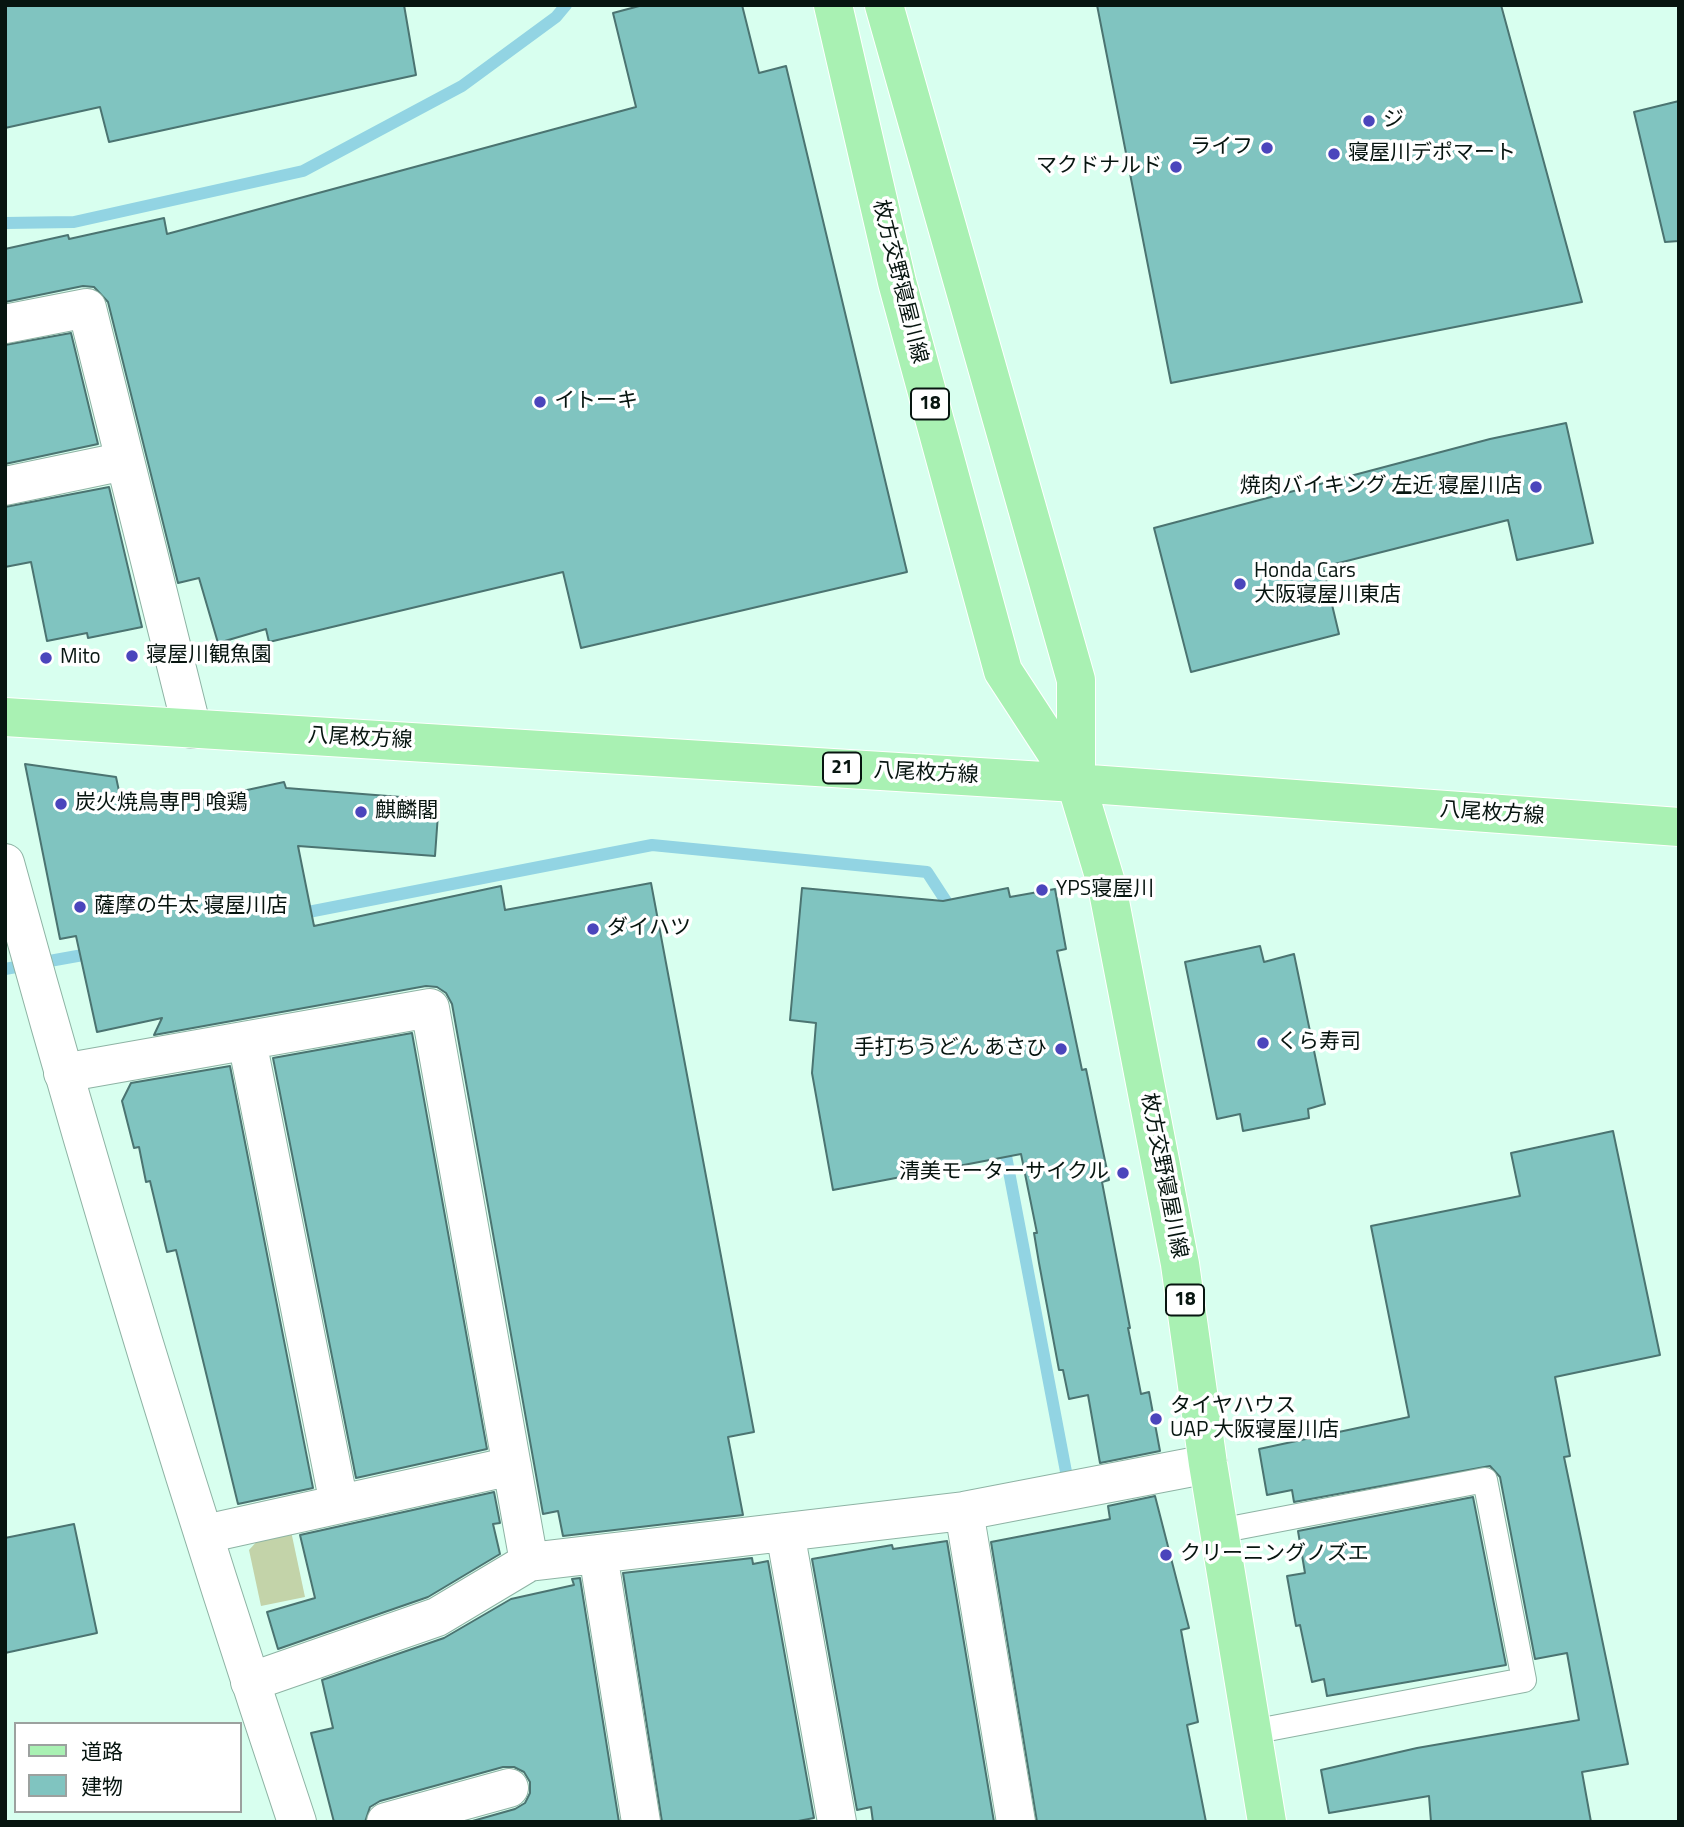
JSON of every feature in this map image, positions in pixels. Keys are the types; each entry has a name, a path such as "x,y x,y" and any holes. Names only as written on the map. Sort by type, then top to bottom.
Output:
{"main road":[{"name":"枚方交野寝屋川線","path":"833,5 897,282 1003,671 1076,783"},
{"name":"枚方交野寝屋川線","path":"884,5 1076,680 1076,783 1110,899 1180,1264 1208,1464 1267,1822"},
{"name":"八尾枚方線","path":"5,717 1076,783 1679,827"}],"street":[{"path":"5,324 87,308 192,729"},
{"path":"5,486 125,461"},
{"path":"5,863 63,1073 250,1682 297,1822"},
{"path":"63,1073 430,1008 529,1562"},
{"path":"247,1041 339,1504"},
{"path":"250,1682 437,1617 529,1562 964,1511 1208,1464"},
{"path":"205,1534 512,1466"},
{"path":"964,1511 1016,1822"},
{"path":"785,1532 837,1822"},
{"path":"598,1554 641,1822"},
{"path":"387,1822 509,1788"}],"lane":[{"path":"1219,1531 1485,1480 1524,1680 1252,1732"}],"green space":[{"path":"291,1531 305,1597 261,1606 249,1550 260,1538"}],"building":[{"path":"5,5 404,5 416,75 109,142 100,107 5,128"},
{"name":"イトーキ","path":"643,5 742,5 759,73 786,66 907,572 581,648 563,572 269,642 266,629 218,643 199,578 178,583 108,302 94,287 83,286 5,302 5,249 68,235 69,239 164,218 167,234 636,107 613,13"},
{"name":"寝屋川デポマート","path":"1097,5 1501,5 1582,302 1171,383"},
{"path":"1679,101 1679,241 1665,242 1634,112"},
{"path":"71,333 98,444 5,464 5,345"},
{"path":"1566,423 1593,543 1517,560 1508,520 1323,567 1339,634 1191,672 1154,528 1490,439"},
{"path":"109,487 142,627 88,638 87,633 47,641 31,562 5,567 5,507"},
{"path":"25,764 116,777 123,810 186,796 187,803 284,782 286,788 439,800 435,856 298,846 314,926 501,886 505,910 651,883 754,1432 728,1437 743,1515 563,1536 558,1511 543,1514 452,1004 446,993 437,987 426,986 154,1035 162,1018 97,1032 76,936 60,939"},
{"path":"802,888 943,901 1008,888 1010,897 1055,889 1066,949 1057,951 1082,1070 1086,1069 1109,1180 1102,1182 1141,1394 1149,1392 1160,1451 1100,1463 1088,1395 1069,1399 1063,1370 1059,1370 1021,1154 833,1190 812,1073 816,1023 790,1020"},
{"path":"1260,946 1264,962 1294,954 1325,1104 1308,1109 1309,1118 1243,1131 1240,1114 1217,1119 1185,962"},
{"path":"412,1033 487,1449 356,1478 273,1058"},
{"path":"230,1066 313,1488 238,1504 176,1250 167,1252 150,1181 146,1182 139,1147 134,1148 122,1101 131,1083"},
{"path":"1613,1131 1660,1355 1555,1377 1570,1456 1564,1457 1628,1764 1582,1772 1591,1822 1431,1822 1429,1796 1329,1813 1321,1770 1417,1748 1579,1720 1567,1653 1535,1659 1500,1477 1490,1466 1294,1502 1292,1490 1267,1495 1259,1449 1409,1417 1371,1226 1520,1196 1511,1153"},
{"path":"494,1492 500,1523 493,1524 500,1554 428,1597 278,1649 267,1612 315,1598 300,1535"},
{"path":"1155,1496 1189,1628 1181,1630 1198,1722 1187,1725 1206,1822 1037,1822 991,1542 1110,1519 1108,1506"},
{"path":"1473,1497 1506,1665 1327,1696 1324,1679 1312,1682 1300,1625 1296,1626 1287,1576 1305,1573 1298,1531"},
{"path":"74,1524 97,1633 5,1653 5,1538"},
{"path":"947,1541 994,1822 873,1822 871,1807 857,1810 812,1559 892,1545 893,1549"},
{"path":"752,1558 753,1564 768,1561 814,1818 793,1822 662,1822 623,1573"},
{"path":"580,1578 619,1822 469,1822 515,1809 525,1803 530,1793 530,1782 524,1772 514,1767 503,1767 380,1801 370,1807 365,1822 334,1822 311,1733 333,1728 322,1680 444,1638 511,1599 574,1585 572,1579"}],"waterway":[{"path":"5,223 74,222 303,171 462,86 556,17 566,5"},
{"path":"298,914 652,845 927,872 955,915"},
{"path":"5,969 94,953"},
{"path":"1003,1140 1067,1477"}],"place":[{"name":"ジ","path":"1369,121"},
{"name":"ライフ","path":"1267,148"},
{"name":"寝屋川デポマート","path":"1334,154"},
{"name":"マクドナルド","path":"1176,167"},
{"name":"イトーキ","path":"540,402"},
{"name":"焼肉バイキング 左近 寝屋川店","path":"1536,487"},
{"name":"Honda Cars 大阪寝屋川東店","path":"1240,584"},
{"name":"寝屋川観魚園","path":"132,656"},
{"name":"Mito","path":"46,658"},
{"name":"炭火焼鳥専門 喰鶏","path":"61,804"},
{"name":"麒麟閣","path":"361,812"},
{"name":"YPS寝屋川","path":"1042,890"},
{"name":"薩摩の牛太 寝屋川店","path":"80,907"},
{"name":"ダイハツ","path":"593,929"},
{"name":"くら寿司","path":"1263,1043"},
{"name":"手打ちうどん あさひ","path":"1061,1049"},
{"name":"清美モーターサイクル","path":"1123,1173"},
{"name":"タイヤハウス UAP 大阪寝屋川店","path":"1156,1419"},
{"name":"クリーニングノズエ","path":"1166,1555"}]}
